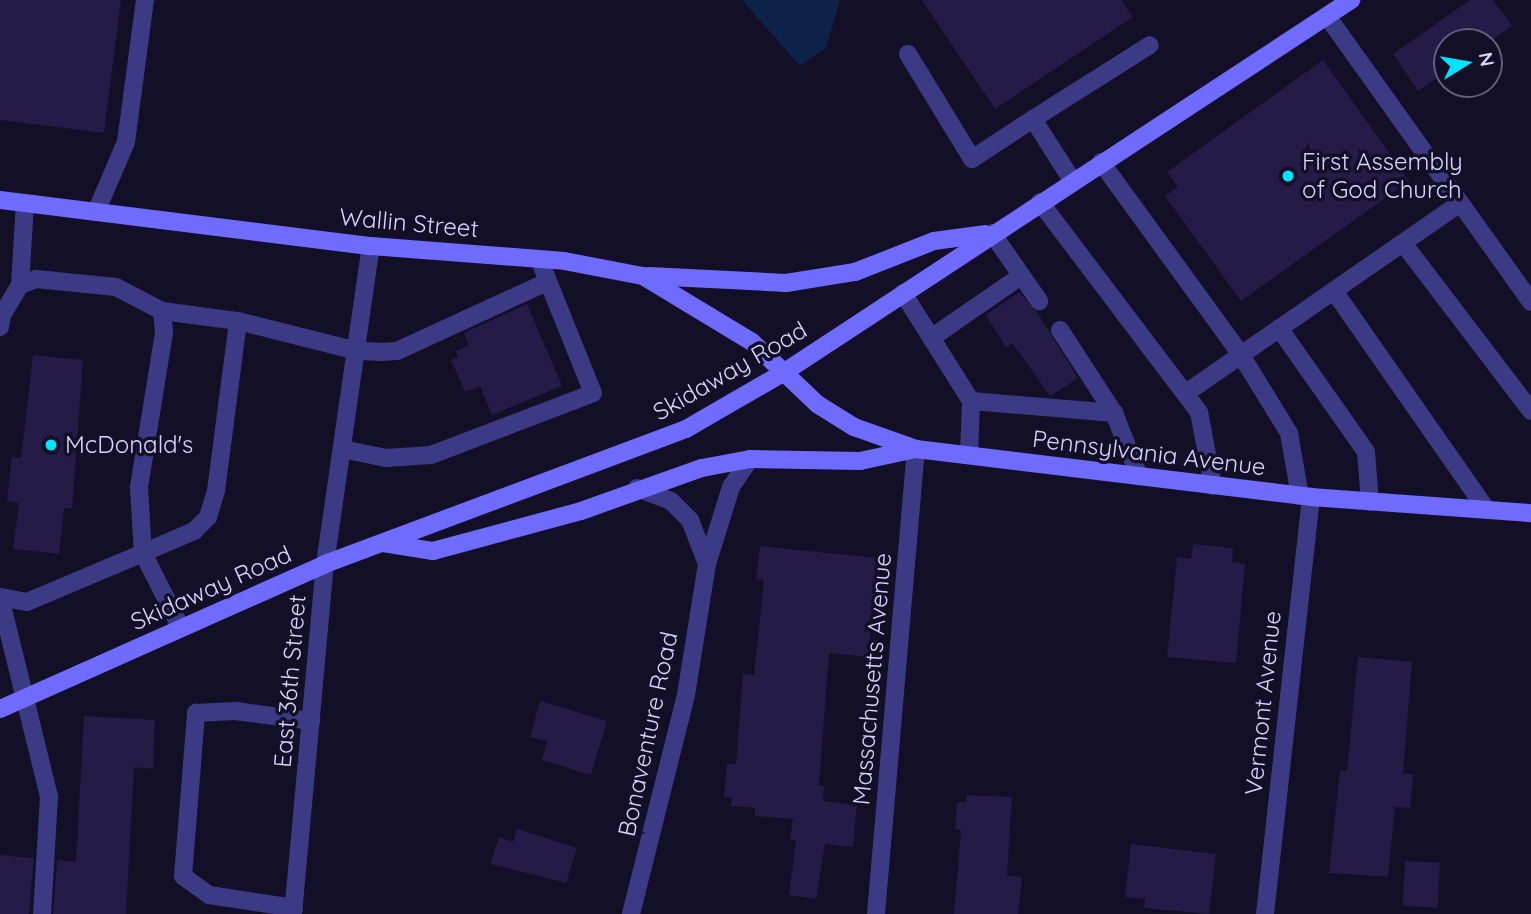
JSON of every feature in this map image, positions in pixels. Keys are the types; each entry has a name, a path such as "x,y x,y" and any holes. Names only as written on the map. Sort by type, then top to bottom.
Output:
{"main road":[{"name":"Skidaway Road","path":"0,709 326,564 687,429 783,373 1072,180 1351,0"},
{"name":"Wallin Street","path":"0,200 371,246 539,259 643,276 752,342 783,373"},
{"path":"643,276 713,283 786,283 855,272 934,241 992,233"},
{"name":"Pennsylvania Avenue","path":"783,373 817,404 854,427 916,449 1305,497 1531,513"},
{"path":"382,543 433,551 581,511 637,488 750,458 860,461 916,449"}],"street":[{"path":"96,212 126,142 145,0"},
{"path":"1327,16 1531,302"},
{"path":"908,54 972,159 1150,45"},
{"path":"1033,119 1072,180"},
{"name":"Vermont Avenue","path":"1101,162 1241,355 1289,433 1305,497 1265,914"},
{"path":"1040,202 1117,309 1199,411 1213,486"},
{"path":"0,327 2,315 20,285 25,203"},
{"path":"1186,393 1460,203"},
{"path":"992,233 1039,301"},
{"path":"1403,243 1531,411"},
{"name":"East 36th Street","path":"294,911 326,564 371,246"},
{"path":"342,449 386,458 431,455 593,393 539,259"},
{"path":"931,338 1021,276"},
{"path":"20,285 36,279 116,287 162,311 238,321 357,351 397,351 547,282"},
{"path":"1334,290 1486,509"},
{"path":"903,293 971,401 969,455"},
{"path":"162,311 164,331 139,487 143,553 181,628"},
{"path":"42,914 49,797 27,696 0,597 27,602 194,531 208,517 216,491 238,321"},
{"path":"1279,328 1366,452 1370,502"},
{"path":"1060,330 1114,413 1139,476"},
{"path":"971,401 1114,413"},
{"name":"Massachusetts Avenue","path":"876,914 916,449"},
{"name":"Bonaventure Road","path":"631,914 686,695 707,564 731,487 750,458"},
{"path":"637,488 671,501 690,520 707,564"},
{"path":"294,911 209,895 183,876 196,713 234,710 311,721"}],"water":[{"path":"742,0 840,0 826,48 800,66"}],"building":[{"path":"0,0 121,0 104,133 0,120"},
{"path":"922,0 1121,0 1133,17 995,109"},
{"path":"1470,0 1493,0 1512,26 1503,32 1503,28 1433,28 1433,81 1418,91 1393,54"},
{"name":"First Assembly of God Church","path":"1323,60 1409,181 1241,301 1165,196 1178,187 1167,172"},
{"path":"1019,292 1037,312 1078,378 1050,396 1012,343 1006,347 986,315"},
{"path":"527,304 562,386 492,415 480,386 465,392 451,360 458,357 456,351 469,345 464,333"},
{"name":"McDonald's","path":"33,355 83,360 72,509 64,508 59,554 13,549 19,503 7,501 12,457 21,458"},
{"path":"1193,544 1233,548 1232,562 1245,564 1236,663 1167,657 1177,557 1191,559"},
{"path":"760,546 877,558 868,657 829,653 819,785 824,786 823,801 857,805 853,847 825,844 816,899 789,895 796,840 790,840 793,819 755,816 755,808 731,806 732,798 724,797 727,763 736,764 743,674 754,675 764,580 756,579"},
{"path":"1358,657 1412,662 1403,773 1413,775 1410,808 1395,807 1388,877 1329,873 1340,770 1347,771"},
{"path":"540,701 607,721 591,775 542,760 547,741 530,737"},
{"path":"84,716 155,720 153,769 134,767 126,914 53,914 57,860 76,862"},
{"path":"967,795 1012,797 1007,876 1022,877 1018,914 954,914 961,830 955,829 957,802 966,802"},
{"path":"517,829 577,848 566,883 490,864 499,837 513,842"},
{"path":"1131,844 1216,854 1209,914 1144,908 1145,899 1125,897"},
{"path":"0,855 34,858 29,914 0,914"},
{"path":"1405,861 1440,863 1438,908 1403,906"}],"place":[{"name":"First Assembly of God Church","path":"1288,176"},
{"name":"McDonald's","path":"51,445"}]}
